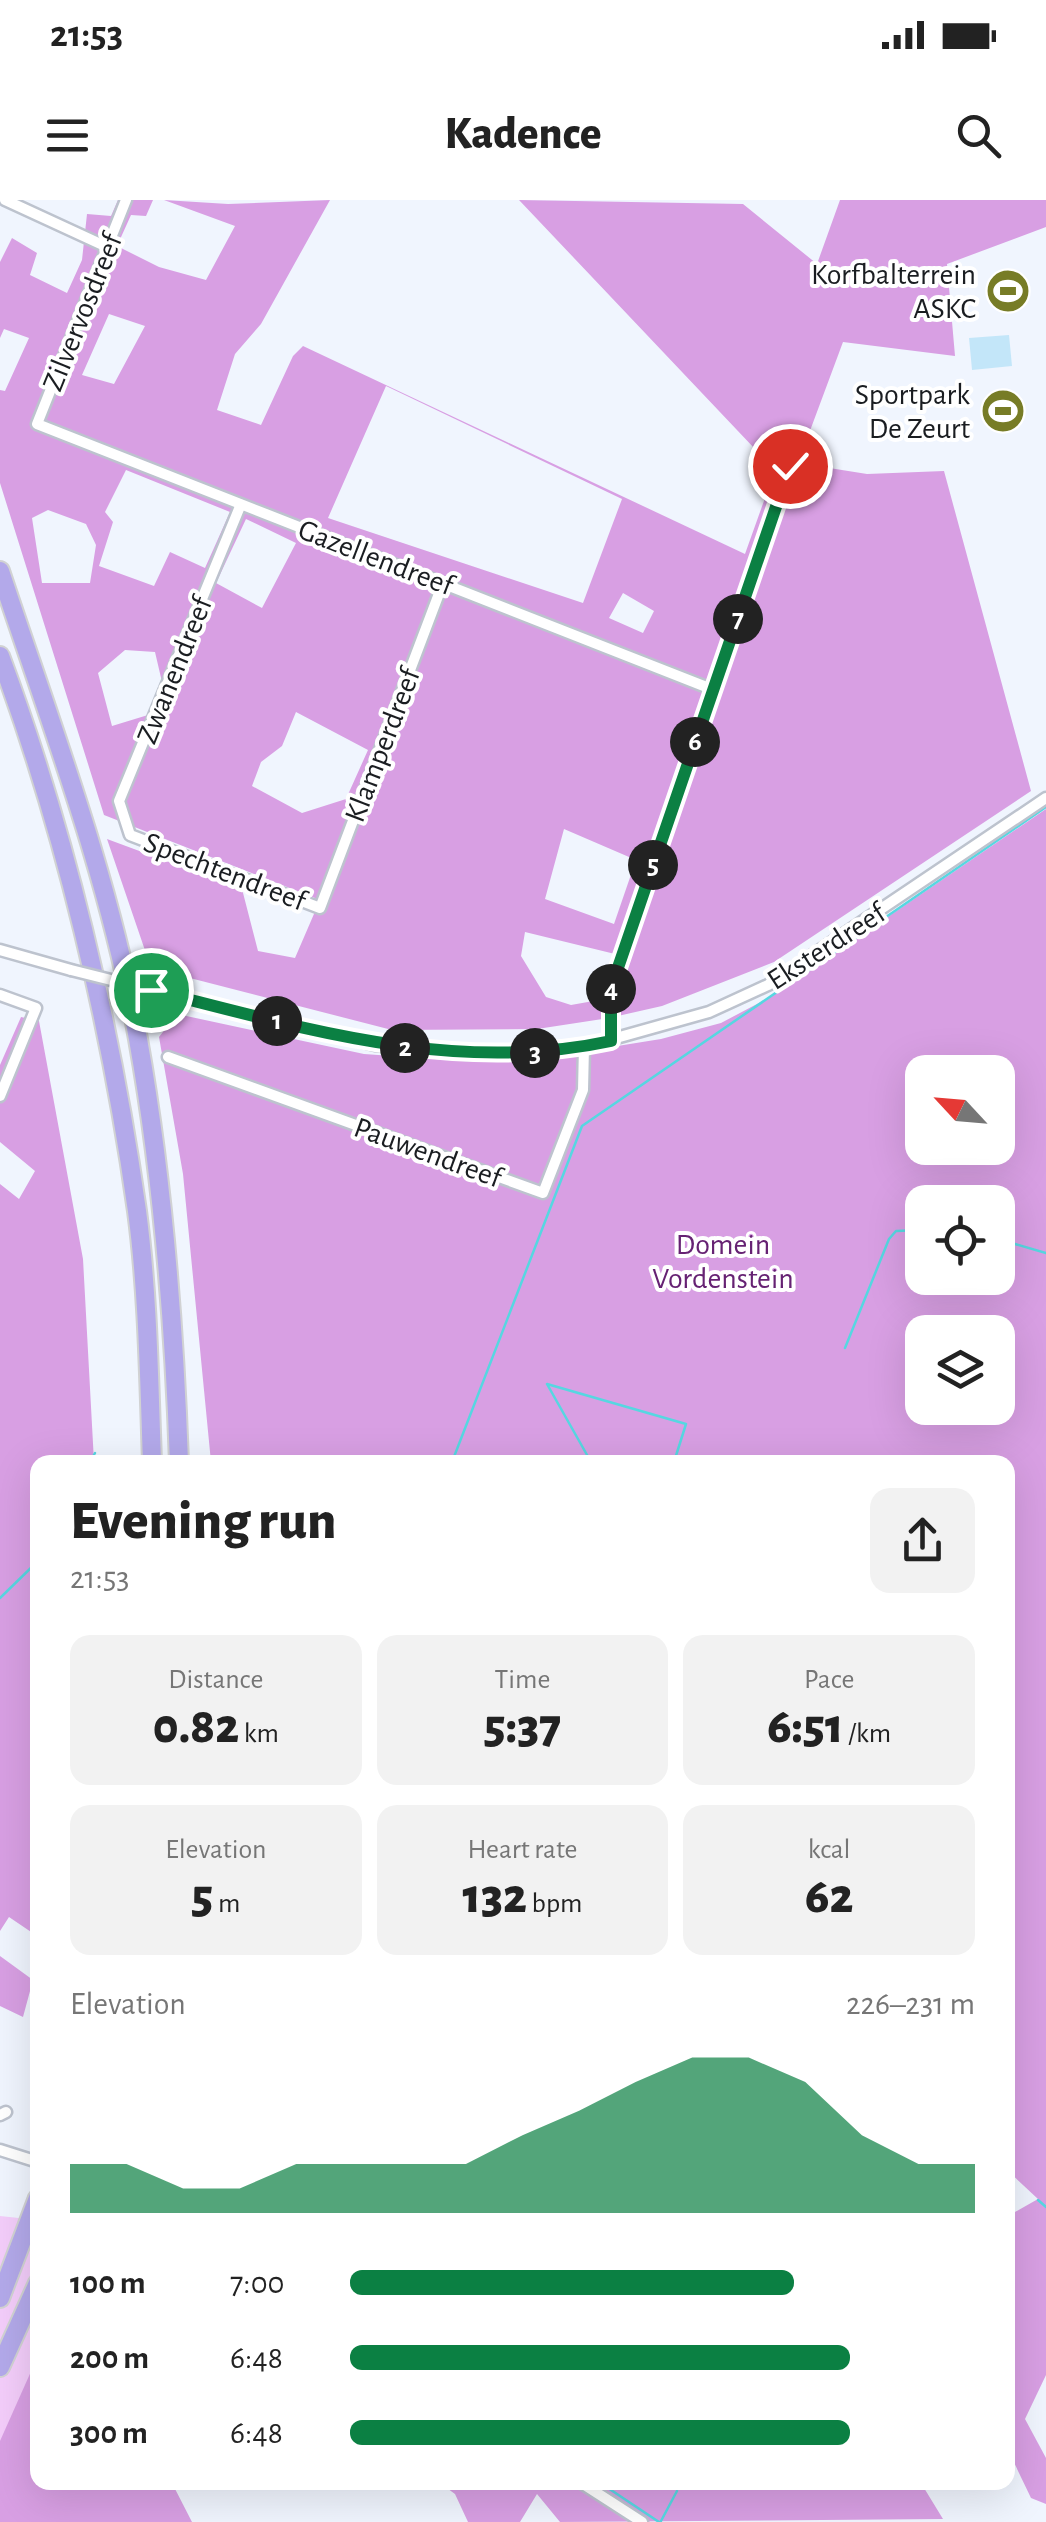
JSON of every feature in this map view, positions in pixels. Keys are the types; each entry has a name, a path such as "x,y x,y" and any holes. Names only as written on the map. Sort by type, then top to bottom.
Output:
{"highway":[{"path":"0,572 93,855 137,1035 164,1211 179,1455"},
{"path":"0,656 56,838 107,1040 137,1213 152,1455"},
{"path":"0,2298 30,2219"},
{"path":"0,2367 30,2301"}],"street":[{"path":"5,200 107,247"},
{"name":"Zilvervosdreef","path":"38,424 126,200"},
{"name":"Gazellendreef","path":"38,424 714,690"},
{"path":"611,1041 611,988 797,444"},
{"name":"Zwanendreef","path":"130,835 119,801 241,504"},
{"name":"Klamperdreef","path":"320,908 444,582"},
{"name":"Eksterdreef","path":"0,950 375,1045 467,1054 584,1047 709,1012 768,985 1046,798"},
{"name":"Spechtendreef","path":"130,835 320,908"},
{"path":"0,995 36,1008 0,1096"},
{"name":"Pauwendreef","path":"168,1057 543,1194 583,1090 584,1047"},
{"path":"0,2150 30,2160"},
{"path":"592,2490 642,2522"}],"shaded area":[{"path":"0,2216 30,2219 30,2490 0,2522"}],"green space":[{"path":"118,200 153,200 146,216 131,215 117,246 159,267 206,280 235,226 164,200 228,204 330,200 261,324 235,354 217,410 261,425 293,356 303,346 745,554 775,470 519,200 743,204 817,264 840,200 1046,200 1046,227 947,264 955,356 843,342 798,463 867,474 944,471 1031,791 774,962 662,1006 609,1018 537,1029 392,1030 151,968 107,839 242,889 258,951 295,958 320,900 104,815 0,483 0,390 5,391 29,338 4,329 0,338 0,262 12,238 37,253 30,275 67,293 82,260 87,214 111,216","holes":["109,314 145,326 114,384 82,375","386,386 622,499 583,603 328,518","126,470 230,512 205,568 170,552 154,586 99,566 113,522 105,512","48,510 86,524 96,545 90,583 42,583 32,518","246,519 296,543 262,608 216,583","623,593 654,611 643,633 609,618","125,650 155,652 162,682 148,715 112,726 98,673","296,712 368,750 346,799 302,813 252,786 261,762 282,746","564,829 636,860 614,924 545,899","525,932 615,954 599,1000 571,1005 546,997 521,956"]},
{"name":"Domein Vordenstein","path":"1046,809 1046,2375 1025,2419 1046,2458 1046,2504 1031,2498 1015,2465 1015,2212 1038,2199 1015,2178 1015,1455 210,1455 183,1174 159,1037 177,1014 364,1054 449,1060 524,1061 661,1039 721,1023 772,996"},
{"path":"21,1017 39,1021 83,1259 94,1455 30,1455 30,1931 9,1917 0,1931 0,1184 19,1199 35,1171 0,1142 0,1065"},
{"path":"0,1956 30,1978 30,1991 23,2017 0,2006"},
{"path":"30,2374 30,2490 176,2490 192,2522 0,2522 0,2441"},
{"path":"450,2490 925,2490 943,2519 560,2522 537,2494 520,2522 468,2522"}],"building":[{"path":"1009,335 1012,366 972,370 969,338"}],"waterway":[{"path":"455,1455 582,1126 1046,807"},
{"path":"845,1348 889,1239 896,1231 905,1231"},
{"path":"1015,1244 1046,1253"},
{"path":"587,1455 547,1384 686,1424 676,1455"},
{"path":"0,1598 30,1569"},
{"path":"1038,2200 1046,2207"},
{"path":"611,2490 659,2522"},
{"path":"661,2521 677,2491"}],"place":[{"name":"Korfbalterrein ASKC","path":"1008,291"},
{"name":"Sportpark De Zeurt","path":"1003,411"}],"route":[{"path":"151,990 375,1045 467,1054 534,1053 611,1041 611,988 790,466"}]}
